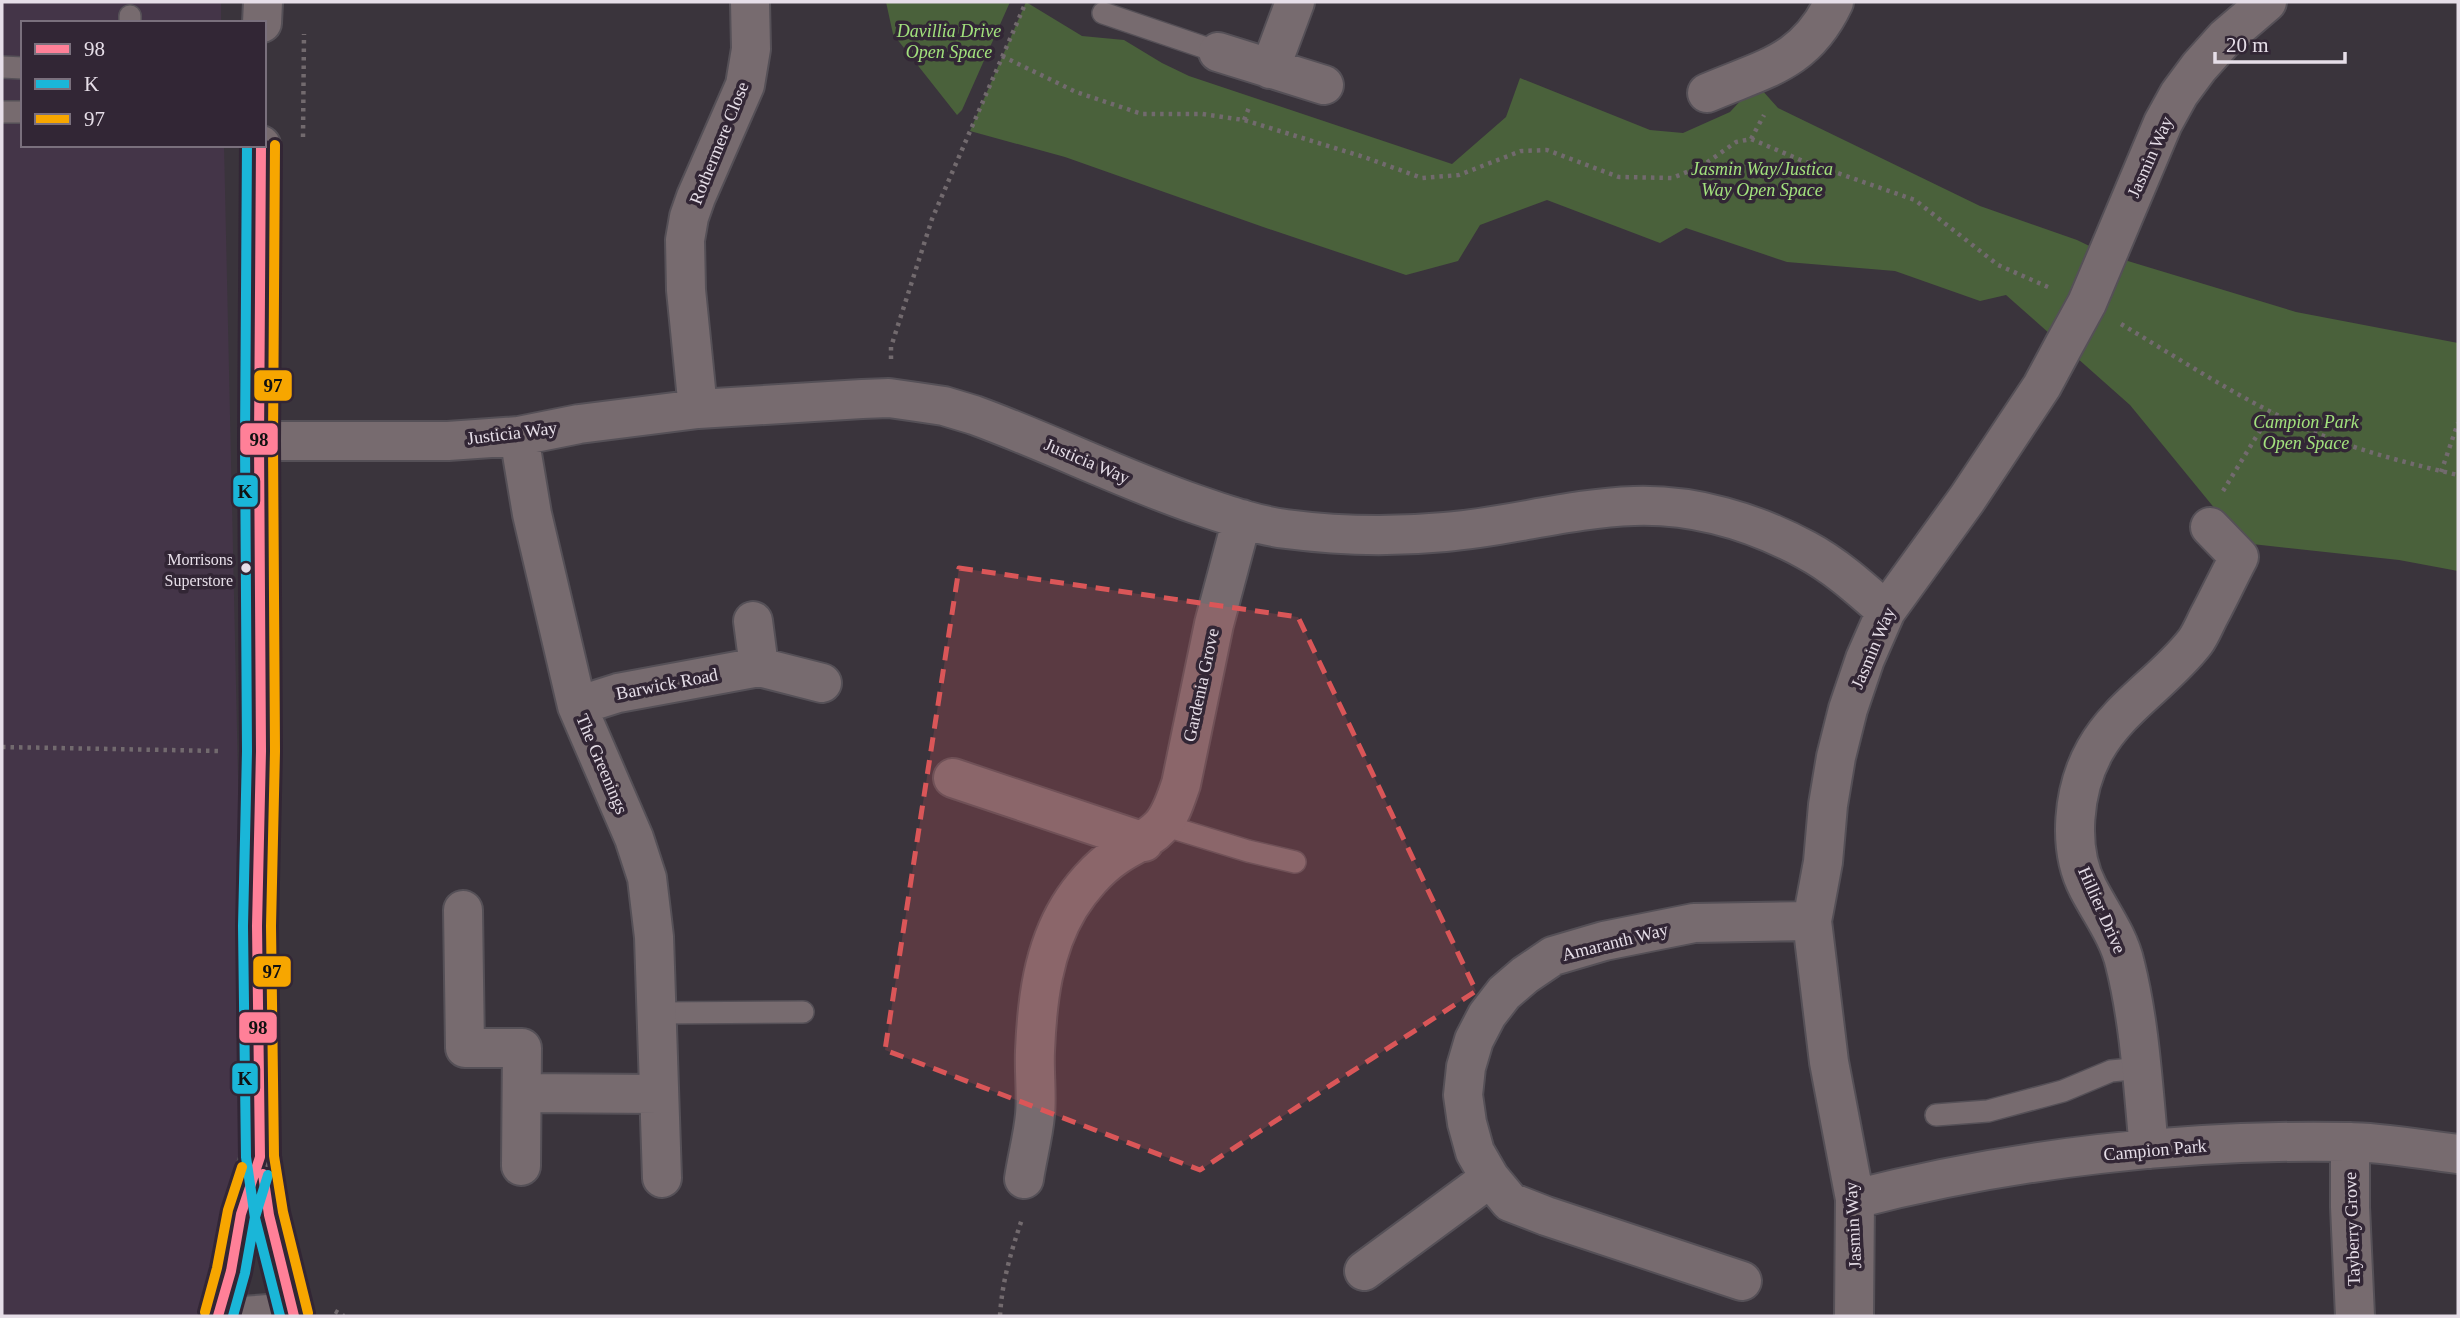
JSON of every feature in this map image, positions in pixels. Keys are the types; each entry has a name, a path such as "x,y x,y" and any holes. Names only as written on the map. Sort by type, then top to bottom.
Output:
{"street":[{"path":"262,2 262,21"},
{"name":"Rothermere Close","path":"698,409 686,290 685,240 696,197 745,85 751,49 750,2"},
{"path":"1270,69 1295,2"},
{"path":"1707,93 1775,65 1792,55 1811,40 1834,2"},
{"name":"Jasmin Way","path":"1854,1316 1855,1199 1829,1062 1812,921 1823,862 1836,757 1849,709 1865,659 1886,611 1967,499 2042,386 2087,303 2163,123 2179,94 2225,38 2267,2"},
{"path":"1218,52 1324,85"},
{"path":"261,147 261,751 257,926 260,1157 269,1215 294,1316"},
{"name":"Justicia Way","path":"259,441 448,441 519,436 579,424 698,409 889,398 944,405 1152,489 1242,519 1284,529 1342,535 1395,536 1448,532 1613,508 1658,507 1703,512 1751,525 1809,551 1840,571 1886,611"},
{"name":"The Greenings","path":"519,436 532,514 577,706 634,838 647,877 654,937 662,1178"},
{"name":"Hillier Drive","path":"2149,1149 2141,1068 2125,963 2114,934 2086,886 2075,832 2077,804 2093,753 2108,729 2196,640 2239,557 2216,510"},
{"name":"Gardenia Grove","path":"1153,834 1181,784 1214,624 1242,519"},
{"path":"753,621 759,667"},
{"name":"Barwick Road","path":"577,706 618,693 759,667 822,683"},
{"path":"953,778 1153,834"},
{"path":"1024,1179 1050,1112 1035,1052 1040,989 1056,930 1091,878 1115,856 1153,834"},
{"path":"463,910 465,1048 522,1048 521,1166"},
{"name":"Amaranth Way","path":"1742,1281 1510,1202 1490,1178 1475,1152 1463,1095 1466,1067 1474,1040 1487,1015 1504,993 1553,956 1604,941 1694,923 1812,921"},
{"path":"522,1093 660,1094"},
{"name":"Campion Park","path":"1855,1199 2009,1167 2149,1149 2248,1143 2350,1142 2458,1154"},
{"name":"Tayberry Grove","path":"2350,1142 2355,1316"},
{"path":"218,1316 231,1271 241,1214 260,1157"},
{"path":"1364,1271 1490,1178"},
{"path":"242,1316 274,1316"}],"lane":[{"path":"1103,13 1218,52"},
{"path":"2,67 21,68"},
{"path":"2,112 21,113"},
{"path":"1153,834 1294,862"},
{"path":"657,1013 803,1012"},
{"path":"1936,1115 1988,1111 2063,1091 2111,1071 2141,1068"}],"path":[{"path":"889,398 891,347 932,219 1026,2"},
{"path":"1002,56 1076,92 1142,114 1202,114 1244,120 1422,178 1459,175 1521,151 1547,150 1619,177 1672,178 1702,166 1736,142 1751,139 1803,161 1914,200 1998,265 2087,303 2230,389 2272,411 2327,437 2384,457 2458,475"},
{"path":"2216,510 2272,411"},
{"path":"2441,472 2458,423"},
{"path":"2,747 261,751"},
{"path":"1000,1316 1007,1265 1023,1217 1024,1179"},
{"path":"334,1311 344,1316"}],"highlighted area":[{"path":"959,568 1298,617 1476,991 1200,1170 885,1050"}],"shaded area":[{"path":"2,2 221,2 221,21 21,21 21,147 224,147 250,1316 2,1316"}],"green space":[{"name":"Davillia Drive Open Space","path":"886,2 1010,2 962,110 957,115 893,34"},
{"name":"Jasmin Way/Justica Way Open Space","path":"1026,2 1082,36 1124,40 1189,76 1452,164 1506,117 1520,78 1650,130 1683,133 1730,112 1743,98 1761,89 1778,108 1980,206 2077,240 2108,255 2296,312 2458,343 2458,571 2399,560 2243,543 2130,405 2006,295 1980,301 1895,271 1787,262 1686,228 1660,243 1547,200 1480,225 1458,261 1406,275 1065,157 970,131"}],"transit line":[{"name":"97","path":"275,145 275,751 271,926 274,1156 283,1212 308,1313"},
{"name":"K","path":"247,147 247,751 243,926 246,1157 255,1218 280,1316"},
{"name":"98","path":"218,1316 231,1271 241,1214 260,1157 257,926 261,751 261,147"},
{"name":"97","path":"205,1312 228,1210 242,1167"},
{"name":"98","path":"263,1174 269,1215 294,1316"},
{"name":"K","path":"233,1316 245,1273 255,1217 268,1175"}],"place":[{"name":"Morrisons Superstore","path":"246,568"}],"park label":[{"name":"Campion Park Open Space","path":"2306,432"}]}
